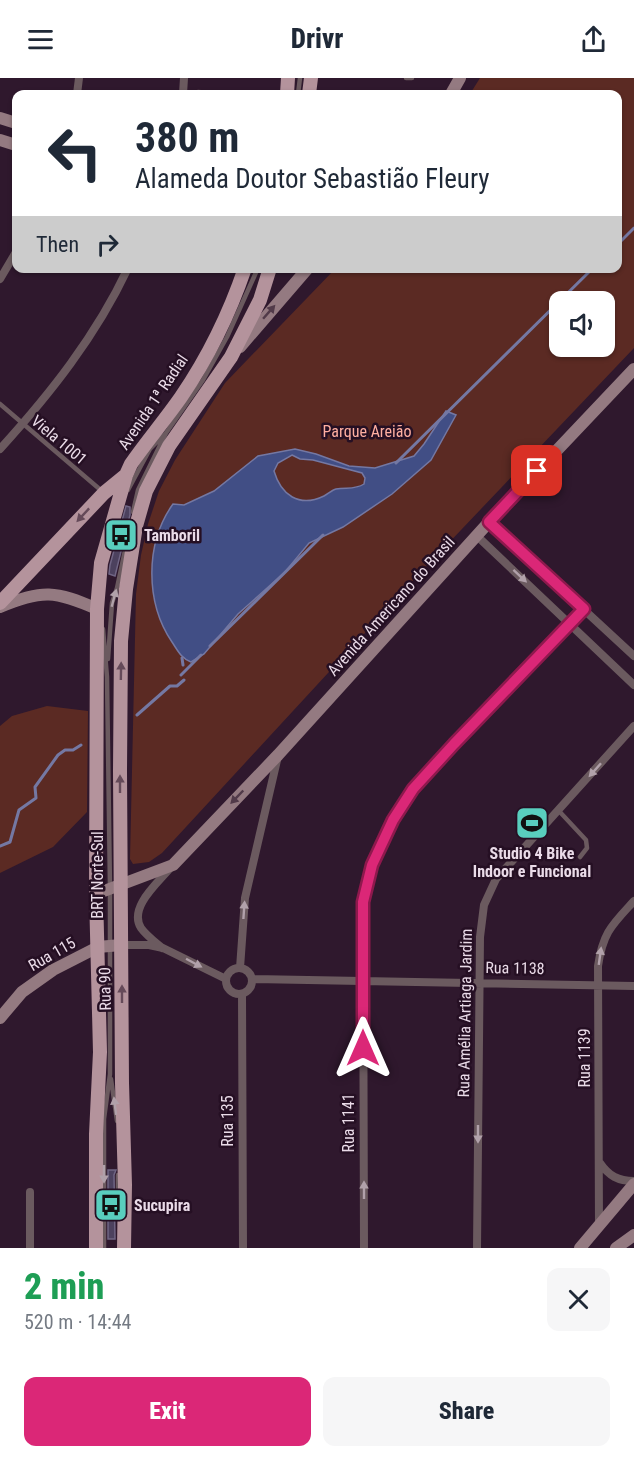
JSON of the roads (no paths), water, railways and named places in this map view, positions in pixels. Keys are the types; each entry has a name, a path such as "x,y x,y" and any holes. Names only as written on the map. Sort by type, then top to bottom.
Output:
{"main road":[{"name":"Avenida 1ª Radial","path":"96,740 97,609 101,563 126,475 131,464 188,385 235,297 243,273"},
{"path":"231,357 260,300 268,273"},
{"name":"Rua 90","path":"96,1248 96,1134 100,1052 115,886 121,641 126,589 136,526 146,492 169,446 231,357"},
{"path":"0,605 104,493 126,475"},
{"name":"Rua 90","path":"96,740 96,894 109,946 125,1185 124,1248"}],"street":[{"path":"0,279 12,259"},
{"path":"0,449 83,349 126,273"},
{"path":"231,357 304,273"},
{"name":"Avenida Americano do Brasil","path":"163,948 141,927 138,919 142,902 173,865 278,755 489,522 634,369"},
{"path":"489,522 634,656"},
{"path":"477,536 634,685"},
{"path":"0,605 33,595 50,593 70,597 97,609"},
{"name":"Rua 1141","path":"364,1248 363,902 372,865 393,820 413,789 468,728 584,609"},
{"name":"Rua Amélia Artiaga Jardim","path":"477,1248 478,982 484,905 496,879 634,726"},
{"path":"240,968 245,898 278,755"},
{"name":"Avenida Americano do Brasil","path":"96,894 173,865"},
{"name":"Rua 1139","path":"599,1226 598,966 602,944 609,927 634,901"},
{"path":"109,946 149,945 163,948 226,979"},
{"name":"Rua 115","path":"0,1018 22,992 53,970 109,946"},
{"path":"240,968 250,974 252,979 251,988 242,994 230,992 225,984 231,970 240,968"},
{"name":"Rua 1138","path":"252,979 634,986"},
{"name":"Rua 135","path":"242,994 243,1248"},
{"path":"599,1162 607,1173 615,1178 634,1182"},
{"path":"580,1248 634,1182"},
{"path":"30,1192 30,1248"},
{"path":"616,1248 634,1235"}],"lane":[{"path":"406,78 412,78"},
{"name":"BRT Norte-Sul","path":"107,677 112,603 138,490 166,433 218,354 256,273"},
{"name":"Viela 1001","path":"0,404 104,493"},
{"name":"BRT Norte-Sul","path":"115,886 102,608 103,575 121,503 150,449 166,433"},
{"path":"559,811 586,840 587,848 580,857"},
{"path":"109,946 110,1074 118,1137 118,1248"},
{"path":"104,1248 104,1119 110,1074"}],"water":[{"path":"446,411 456,415 431,460 392,494 343,527 309,543 285,572 238,614 204,654 191,662 180,654 163,626 157,609 152,573 157,536 173,504 184,505 214,491 258,456 295,449 349,466 375,468 414,456","holes":["292,455 300,459 313,460 362,473 365,478 364,484 354,488 336,489 324,496 307,501 299,500 286,493 274,471 278,463"]}],"waterway":[{"path":"622,240 634,228"},
{"path":"396,463 588,273"},
{"path":"210,646 323,535"},
{"path":"181,675 201,655"},
{"path":"182,658 183,665"},
{"path":"137,715 170,686 177,686 184,680"},
{"path":"0,846 10,842 19,810 36,798 35,787 58,755 81,745"}],"place":[{"name":"Tamboril","path":"121,535"},
{"name":"Studio 4 Bike Indoor e Funcional","path":"532,823"},
{"name":"Sucupira","path":"111,1205"}],"park label":[{"name":"Parque Areião","path":"367,431"}]}
